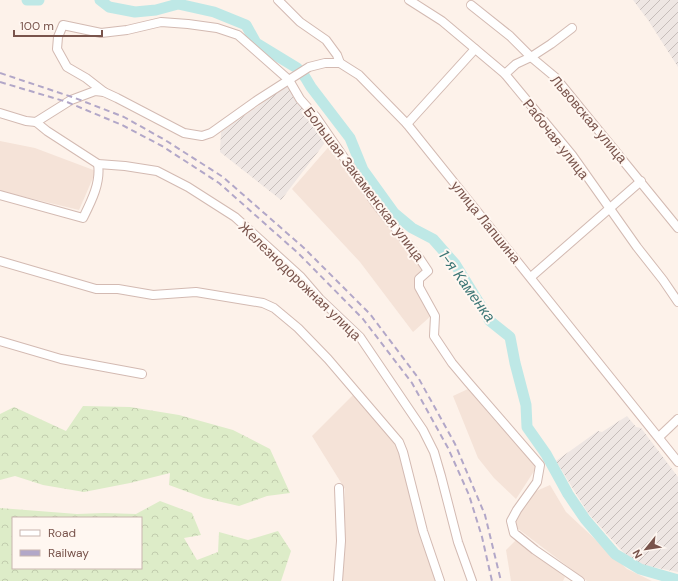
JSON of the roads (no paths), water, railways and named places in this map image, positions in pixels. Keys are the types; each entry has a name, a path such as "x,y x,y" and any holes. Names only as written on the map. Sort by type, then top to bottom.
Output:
{"street":[{"name":"улица Лапшина","path":"278,0 300,22 326,40 337,55 340,63 359,75 407,124 678,462"},
{"name":"Рабочая улица","path":"409,0 442,21 505,74 572,155 608,208 678,302"},
{"name":"Львовская улица","path":"471,5 510,36 531,57 555,76 678,228"},
{"name":"Большая Закаменская улица","path":"104,92 86,78 67,67 57,49 58,37 63,25 101,33 127,30 161,22 217,28 238,35 289,80 300,99 316,117 376,204 428,271 419,280 419,286 435,316 434,336 452,363 540,465 537,482 511,521 514,532 569,578"},
{"path":"505,74 516,64 531,57 572,28"},
{"path":"407,124 475,49"},
{"path":"36,122 71,100 95,91 104,92 142,110 184,133 202,136 210,133 309,68 325,63 340,63"},
{"name":"Железнодорожная улица","path":"0,113 26,121 36,122 47,131 98,164 157,171 235,217 301,277 320,299 360,337 423,430 434,452 442,476 458,542 472,581"},
{"path":"0,195 83,218 93,196 99,172 98,164"},
{"path":"531,277 640,180"},
{"path":"0,260 96,289 118,288 153,296 196,292 263,304 274,308 298,328 337,370 399,442 403,452 423,531 440,581"},
{"path":"0,341 61,359 142,374"},
{"path":"659,437 678,419"},
{"path":"338,581 341,541 339,488"},
{"path":"569,578 580,581"}],"waterway":[{"name":"1-я Каменка","path":"27,0 39,0"},
{"name":"1-я Каменка","path":"100,0 109,7 135,12 156,10 178,4 214,12 246,25 256,43 297,68 350,138 363,170 394,213 412,228 433,239 455,264 490,321 510,337 526,405 527,427 546,454 568,494 585,519 615,554 640,569 678,580"}],"railway":[{"path":"0,73 75,98 124,117 165,140 223,177 304,248 370,314 419,379 455,444 485,515 501,581"},
{"path":"0,82 67,102 122,125 162,146 219,183 298,253 363,319 412,383 448,448 469,495 482,537 492,581"}]}
